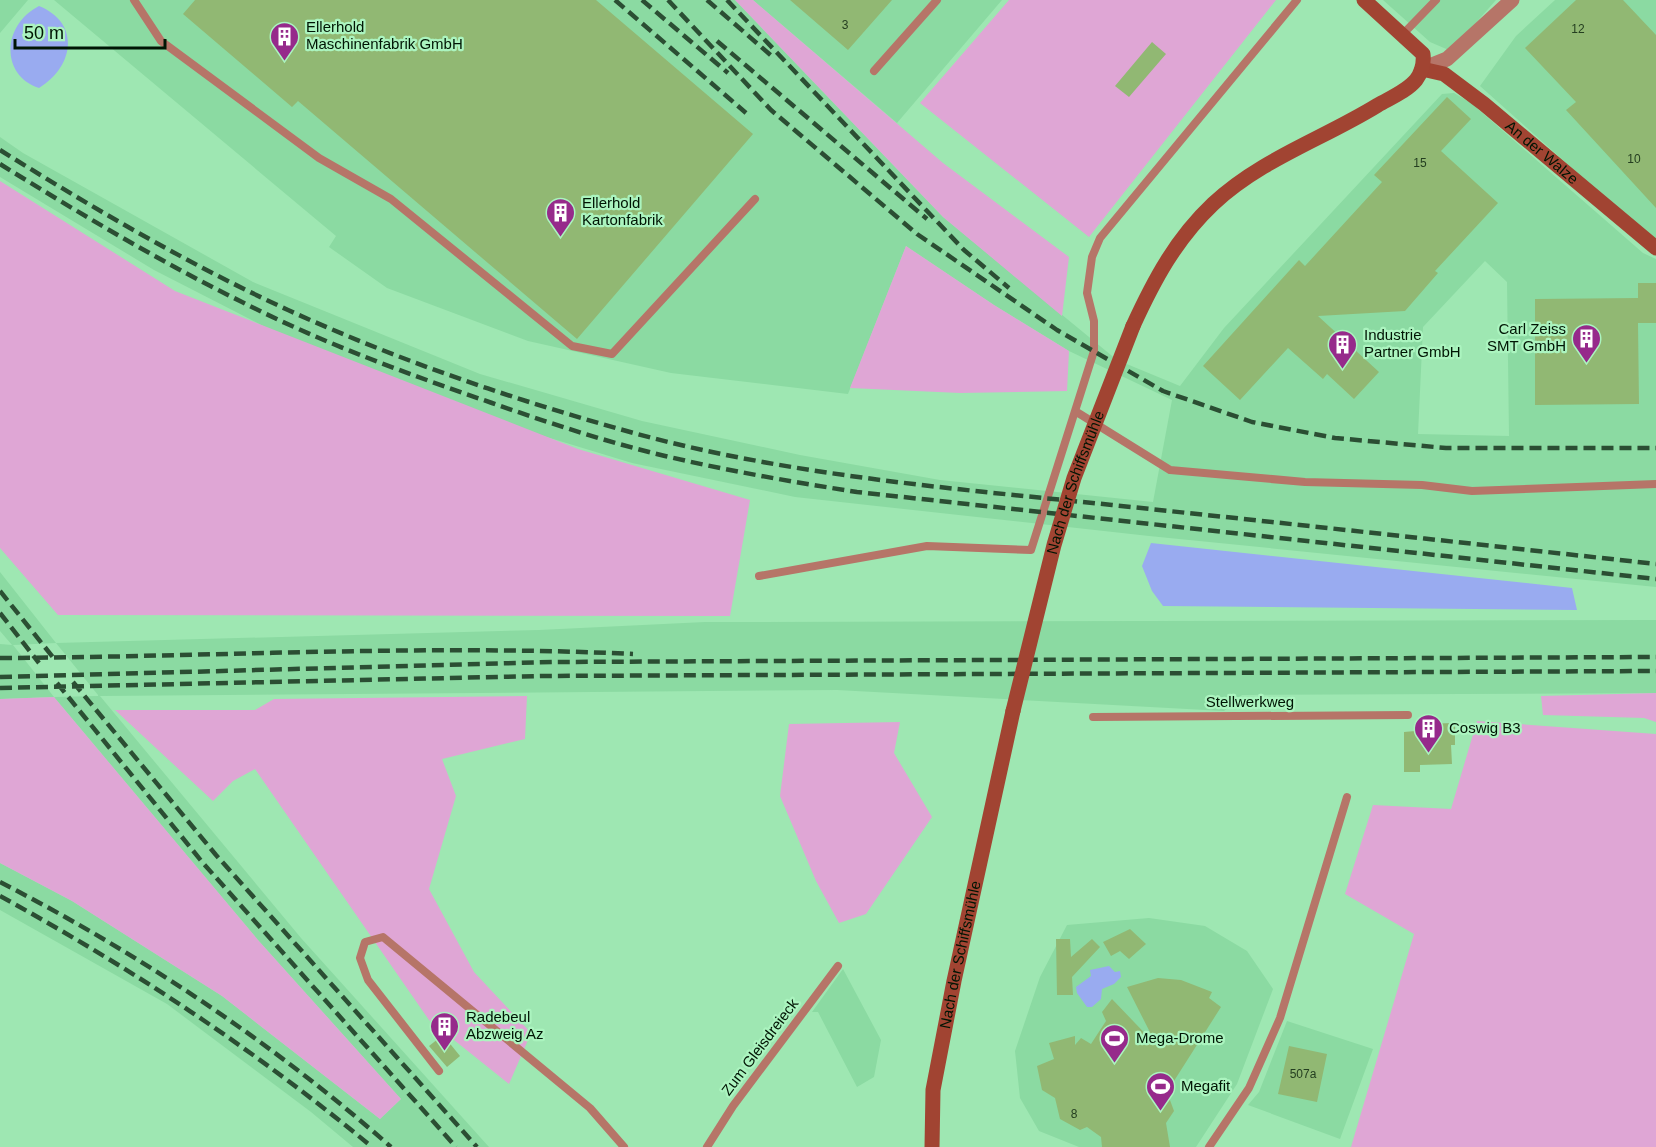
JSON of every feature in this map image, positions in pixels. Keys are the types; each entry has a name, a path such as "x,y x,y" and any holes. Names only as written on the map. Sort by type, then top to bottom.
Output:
{"street":[{"path":"1364,0 1423,54 1422,69"},
{"name":"Nach der Schiffsmühle","path":"932,1147 933,1090 954,981 1013,711 1054,545 1074,478 1133,326 1159,271 1186,232 1213,204 1270,162 1362,115 1407,88 1422,69 1447,59 1512,0"},
{"name":"An der Walze","path":"1422,69 1444,74 1484,104 1656,248"}],"lane":[{"path":"134,0 161,42 319,158 391,199 572,345 612,354 754,199"},
{"path":"874,71 937,0"},
{"name":"Nach der Schiffsmühle","path":"759,576 927,546 1031,550 1094,351 1094,321 1087,293 1092,257 1100,238 1297,0"},
{"path":"1403,34 1436,0"},
{"path":"1075,411 1170,470 1305,482 1422,485 1472,491 1656,484"},
{"name":"Stellwerkweg","path":"1093,717 1408,716"},
{"path":"1209,1147 1249,1088 1280,1018 1347,797"},
{"path":"439,1071 368,980 360,958 365,942 383,937 590,1108 624,1147"},
{"name":"Zum Gleisdreieck","path":"707,1147 733,1106 838,966"}],"shaded area":[{"path":"0,0 28,0 0,33"},
{"path":"54,0 735,0 943,217 1117,360 1180,386 1224,328 1442,94 1454,93 1471,103 1643,253 1656,259 1656,587 1149,536 795,497 632,463 468,413 308,349 154,270 0,177 0,137 23,153 253,282 480,374 642,421 800,455 940,480 1153,502 1172,400 1069,351 994,305 906,246 848,394 671,373 528,341 387,288 329,247 336,236","holes":["1485,261 1507,282 1509,436 1418,434 1423,327"]},
{"path":"735,0 753,0 943,163 1069,257 1062,316 943,217"},
{"path":"753,0 1002,0 897,123"},
{"path":"1009,0 1276,0 1089,237 920,103"},
{"path":"1383,0 1496,0 1451,51 1430,42"},
{"path":"1555,0 1656,0 1656,243 1480,86 1516,36"},
{"path":"0,181 175,291 578,449 750,500 730,616 58,615 0,548"},
{"path":"906,246 994,305 1069,351 1067,391 960,393 850,388"},
{"path":"0,572 56,643 13,645 54,697 0,699 0,644 12,645 0,631"},
{"path":"1656,620 1656,693 1242,695 1224,711 837,690 100,696 301,938 489,1147 353,1147 311,1112 167,1004 0,910 0,863 72,901 222,996 380,1119 401,1099 258,940 54,697 98,696 56,643 539,630 705,622"},
{"path":"1656,693 1656,722 1644,718 1543,715 1541,696"},
{"path":"527,696 525,739 442,759 456,796 429,889 474,972 531,1033 509,1084 429,1020 255,769 233,781 213,801 115,710 255,710 274,699"},
{"path":"54,697 258,940 401,1099 380,1119 222,996 72,901 0,863 0,699"},
{"path":"1477,721 1656,734 1656,1147 1351,1147 1414,934 1345,894 1373,805 1451,809"},
{"path":"900,722 894,753 932,817 866,914 839,923 816,881 780,796 789,724"},
{"path":"1149,918 1205,926 1247,951 1273,989 1237,1084 1196,1147 1079,1147 1039,1131 1020,1098 1015,1051 1040,977 1067,925"},
{"path":"843,969 881,1040 874,1077 857,1087 818,1012 812,1012"},
{"path":"1287,1021 1373,1049 1340,1139 1248,1105 1259,1092"}],"water":[{"path":"39,6 62,23 67,34 68,46 60,69 39,88 26,82 17,72 10,49 12,37 18,25 27,14"},
{"path":"1151,543 1572,588 1577,610 1163,606 1152,591 1142,566"},
{"path":"1109,966 1115,972 1120,971 1121,977 1114,984 1102,989 1101,999 1092,1007 1087,1007 1077,993 1076,987 1091,976 1090,970"}],"building":[{"name":"Ellerhold Kartonfabrik","path":"195,0 596,0 753,134 577,339 298,101 292,107 183,14"},
{"path":"790,0 892,0 848,50"},
{"path":"1576,0 1623,0 1656,35 1656,208 1566,110 1576,102 1525,48"},
{"path":"1152,42 1166,54 1129,97 1115,86"},
{"path":"1447,97 1471,119 1441,151 1498,203 1435,271 1438,273 1405,311 1318,316 1379,372 1354,399 1327,374 1323,379 1288,348 1240,400 1203,366 1299,260 1305,266 1382,182 1374,175"},
{"name":"Carl Zeiss SMT GmbH","path":"1638,283 1656,283 1656,323 1638,323 1639,404 1535,405 1535,299 1638,298"},
{"name":"Coswig B3","path":"1455,723 1455,745 1451,745 1452,764 1420,765 1420,772 1404,772 1404,732 1415,731 1415,724"},
{"path":"1130,929 1146,944 1129,959 1120,951 1111,956 1103,942"},
{"path":"1056,939 1070,939 1071,957 1092,939 1100,947 1072,977 1073,995 1057,995"},
{"name":"Mega-Drome","path":"1158,978 1181,980 1212,992 1209,998 1221,1007 1167,1092 1174,1111 1166,1123 1170,1147 1102,1147 1101,1137 1087,1127 1080,1130 1060,1119 1055,1098 1042,1090 1037,1066 1054,1059 1049,1043 1075,1036 1075,1045 1081,1038 1091,1044 1106,1021 1102,1012 1112,999 1157,1046 1127,987"},
{"name":"Radebeul Abzweig Az","path":"443,1035 460,1056 447,1067 429,1046"},
{"path":"1289,1046 1327,1054 1317,1102 1278,1094"}],"railway":[{"path":"615,0 746,113"},
{"path":"642,0 728,73"},
{"path":"668,0 771,110 917,234 1057,330 1163,391 1252,422 1335,438 1446,448 1656,448"},
{"path":"707,0 774,58"},
{"path":"727,0 964,250 1009,288"},
{"path":"717,41 927,219"},
{"path":"0,150 177,254 328,328 495,391 623,430 743,458 927,486 1656,564"},
{"path":"0,164 150,253 303,331 397,369 556,425 665,456 713,467 857,492 1656,579"},
{"path":"0,591 56,661"},
{"path":"0,613 39,663"},
{"path":"0,658 475,650 633,654"},
{"path":"0,677 553,662 1656,657"},
{"path":"0,688 541,676 1656,671"},
{"path":"73,682 216,855 477,1147"},
{"path":"57,683 203,863 456,1147"},
{"path":"0,882 104,939 204,1002 300,1072 391,1147"},
{"path":"0,896 98,952 238,1044 372,1147"}],"place":[{"name":"Ellerhold Maschinenfabrik GmbH","path":"285,62"},
{"name":"Ellerhold Kartonfabrik","path":"561,238"},
{"name":"Carl Zeiss SMT GmbH","path":"1587,364"},
{"name":"Industrie Partner GmbH","path":"1343,370"},
{"name":"Coswig B3","path":"1428,754"},
{"name":"Radebeul Abzweig Az","path":"445,1052"},
{"name":"Mega-Drome","path":"1115,1064"},
{"name":"Megafit","path":"1160,1112"}]}
